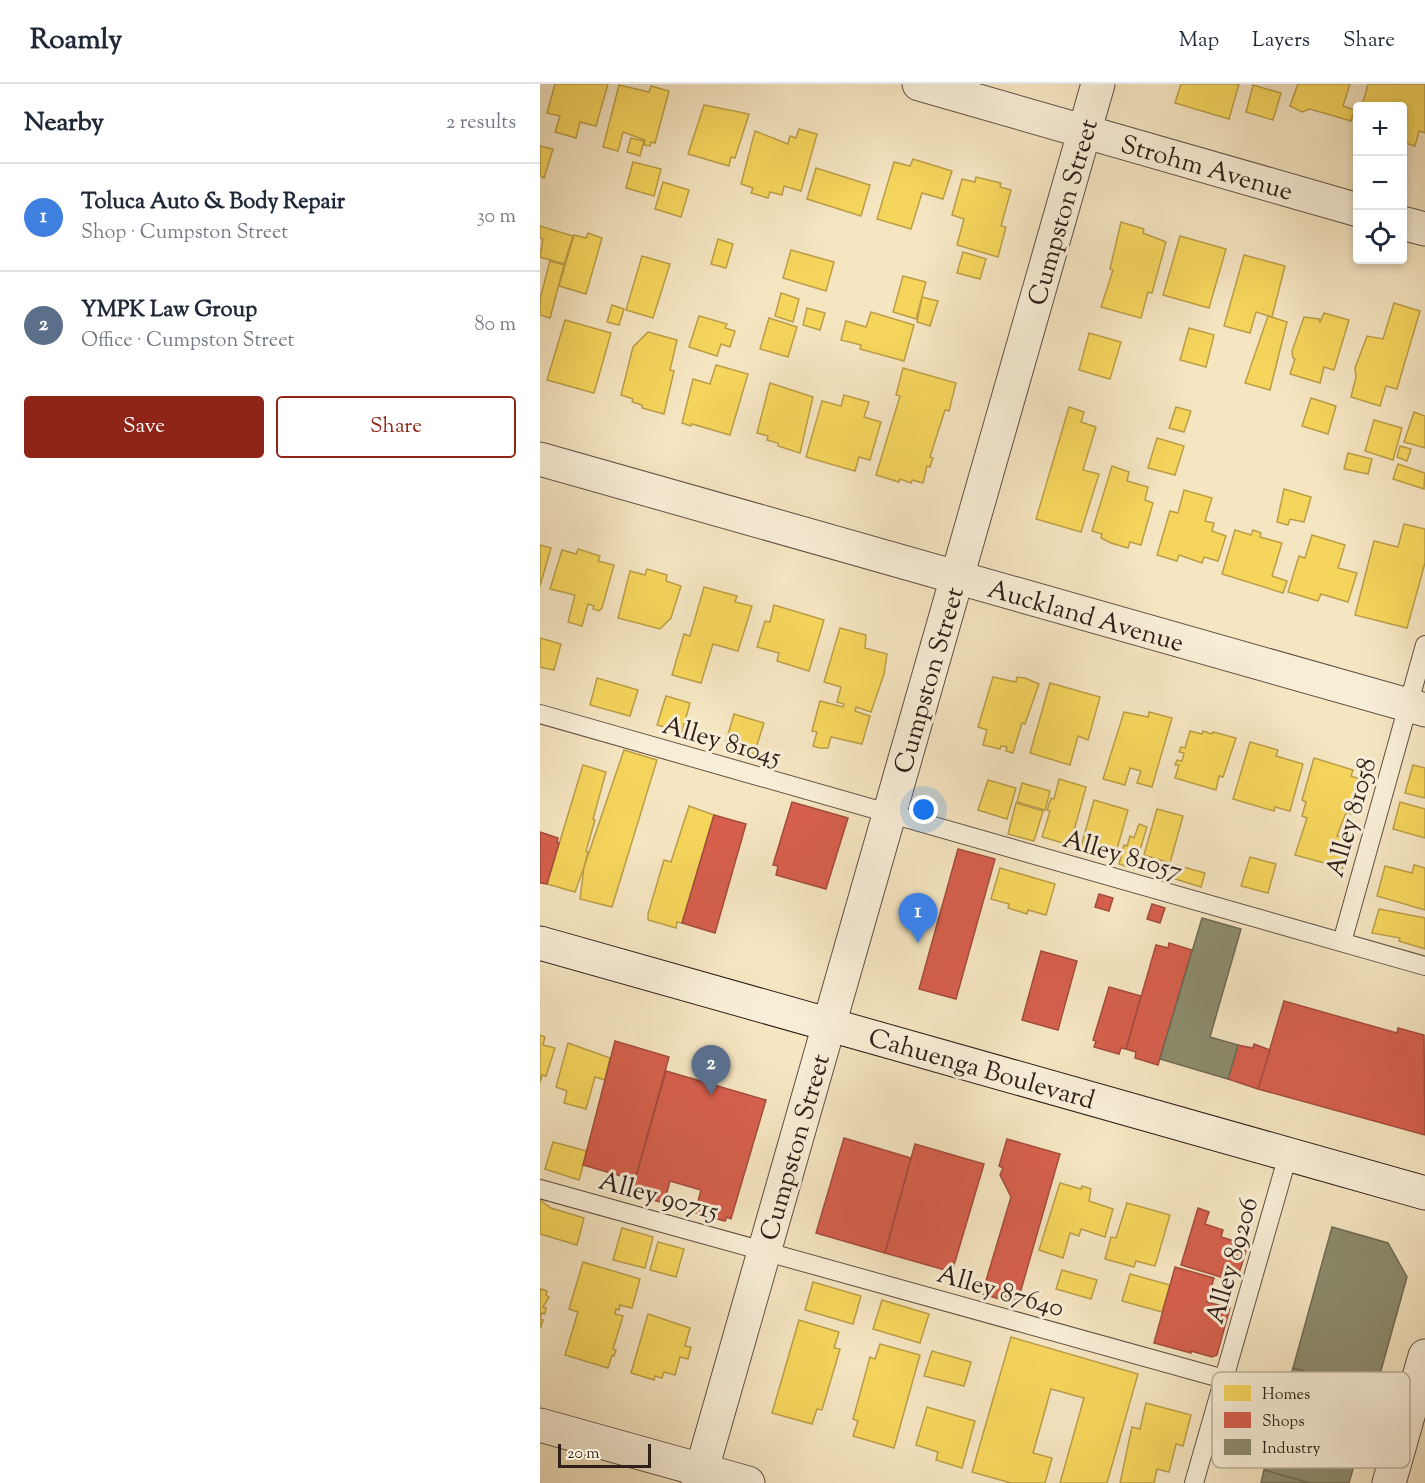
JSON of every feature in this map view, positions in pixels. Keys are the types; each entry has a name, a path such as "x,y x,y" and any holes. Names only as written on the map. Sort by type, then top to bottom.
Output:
{"street":[{"name":"Strohm Avenue","path":"919,84 1353,209"},
{"name":"Cumpston Street","path":"700,1477 1098,84"},
{"path":"1407,224 1425,229"},
{"name":"Auckland Avenue","path":"540,459 1416,708"},
{"name":"Cahuenga Boulevard","path":"540,943 1425,1193"},
{"path":"1410,1409 1425,1356"},
{"path":"540,1425 700,1477 748,1483"},
{"path":"1389,1483 1393,1468"}],"lane":[{"name":"Alley 81058","path":"1342,942 1416,708 1425,645"},
{"name":"Alley 81045","path":"540,714 889,815"},
{"name":"Alley 81057","path":"889,815 1425,966"},
{"name":"Alley 89206","path":"1226,1372 1288,1155"},
{"name":"Alley 90715","path":"540,1189 764,1251"},
{"name":"Alley 87640","path":"764,1251 1212,1376"},
{"name":"Alley 89206","path":"1194,1483 1212,1421"}],"building: Homes":[{"path":"555,84 608,84 596,126 580,122 576,138 555,132 560,116 547,113"},
{"path":"1181,84 1239,84 1229,119 1175,103"},
{"path":"1298,84 1350,84 1343,106 1353,109 1351,121 1310,109 1302,112 1290,106"},
{"path":"1368,84 1425,84 1425,133 1419,131 1415,146 1407,144 1407,102 1363,102"},
{"path":"619,85 649,92 651,86 669,91 655,143 651,142 650,146 644,145 645,140 623,132 618,151 603,147"},
{"path":"1253,85 1281,93 1273,120 1246,112"},
{"path":"704,105 749,114 735,158 731,157 729,166 688,154"},
{"path":"799,129 817,134 801,191 784,186 782,195 770,192 768,198 751,193 753,188 741,184 755,131 788,144 790,136 796,138"},
{"path":"631,138 644,141 640,156 627,152"},
{"path":"540,146 553,149 544,178 540,176"},
{"path":"913,159 952,171 943,199 922,193 911,229 877,219 894,162 910,166"},
{"path":"633,162 661,169 654,196 626,188"},
{"path":"816,168 870,185 861,216 807,199"},
{"path":"976,177 1001,183 1000,187 1011,190 1001,226 1006,227 998,257 957,245 964,219 952,215 962,179 975,182"},
{"path":"663,182 689,190 681,217 655,209"},
{"path":"1121,222 1144,229 1143,233 1166,242 1152,293 1148,292 1141,318 1101,307 1113,270 1110,269"},
{"path":"540,226 573,236 564,264 540,257 543,239 540,238"},
{"path":"588,233 602,238 586,294 559,286 574,235 586,238"},
{"path":"1180,236 1226,249 1209,308 1163,295"},
{"path":"718,239 733,244 726,268 711,264"},
{"path":"791,250 834,262 826,291 783,278"},
{"path":"963,252 986,259 980,279 957,273"},
{"path":"1244,255 1285,266 1272,317 1256,312 1250,333 1224,326"},
{"path":"642,256 670,264 653,318 626,310"},
{"path":"550,261 564,265 550,318 540,315 540,299"},
{"path":"903,276 926,282 916,319 893,312"},
{"path":"781,293 799,299 793,322 775,316"},
{"path":"922,297 938,301 930,326 917,322"},
{"path":"1394,303 1420,311 1397,389 1386,386 1380,406 1351,397 1356,377 1355,368 1367,336 1383,339"},
{"path":"612,305 624,309 619,325 607,322"},
{"path":"807,308 825,313 820,330 803,325"},
{"path":"871,312 914,325 904,361 860,349 861,345 841,340 846,321 866,327"},
{"path":"1324,313 1349,320 1334,370 1324,367 1320,383 1290,374 1295,359 1292,351 1304,317 1319,319 1320,322"},
{"path":"699,316 727,324 725,328 735,331 730,347 721,344 717,356 689,347"},
{"path":"1268,316 1287,322 1270,390 1245,383"},
{"path":"769,318 797,327 788,357 760,349"},
{"path":"565,320 611,333 594,393 547,380"},
{"path":"1189,328 1214,335 1206,367 1180,360"},
{"path":"648,332 677,340 670,370 674,371 664,414 642,408 642,405 632,402 633,399 621,395 633,347"},
{"path":"1089,333 1121,342 1110,379 1079,370"},
{"path":"716,365 748,374 730,435 682,423 693,379 710,384"},
{"path":"903,368 956,383 949,411 945,410 930,457 933,458 930,467 927,466 923,483 912,480 911,483 900,479 899,482 876,475 900,396 896,395"},
{"path":"770,383 813,397 800,453 778,446 778,443 767,440 768,436 757,433"},
{"path":"844,395 869,402 864,417 881,422 870,460 859,457 855,471 806,457 822,401 841,406"},
{"path":"1311,398 1336,406 1328,434 1302,426"},
{"path":"1069,407 1084,412 1081,422 1096,427 1083,470 1099,474 1081,532 1036,519"},
{"path":"1176,407 1191,411 1184,432 1169,428"},
{"path":"1414,412 1425,416 1425,448 1404,442"},
{"path":"1374,420 1402,428 1393,460 1365,451"},
{"path":"1157,438 1184,446 1175,475 1148,468"},
{"path":"1400,446 1411,449 1407,461 1397,457"},
{"path":"1348,453 1372,459 1368,474 1344,469"},
{"path":"1398,464 1425,473 1424,489 1393,479"},
{"path":"1112,466 1129,472 1127,481 1148,487 1145,500 1153,503 1141,545 1130,542 1128,548 1111,543 1101,538 1102,534 1092,531"},
{"path":"1284,489 1311,497 1304,522 1290,519 1288,525 1277,522"},
{"path":"1184,490 1212,498 1205,521 1214,523 1212,531 1226,536 1218,561 1204,557 1202,563 1179,555 1177,561 1157,555 1170,511 1178,513"},
{"path":"1404,524 1425,529 1425,563 1407,628 1355,615 1374,541 1398,547"},
{"path":"1235,530 1251,535 1253,530 1261,533 1260,537 1282,543 1272,576 1287,581 1283,593 1222,574"},
{"path":"1312,535 1345,545 1338,568 1357,573 1348,602 1321,594 1318,601 1288,592 1299,556 1305,558"},
{"path":"540,545 551,548 540,586"},
{"path":"578,549 600,556 598,561 614,565 602,608 599,611 588,604 582,626 568,622 575,595 550,589 562,550 576,554"},
{"path":"647,569 667,575 666,581 681,586 671,618 660,629 618,618 630,571 645,575"},
{"path":"704,587 737,596 735,602 752,606 738,651 713,644 701,683 672,675 684,634 690,636"},
{"path":"774,605 824,620 809,671 777,661 779,653 757,647 765,621 770,622"},
{"path":"840,628 866,635 865,648 887,654 884,674 871,712 856,707 855,711 870,716 862,744 831,737 828,748 819,748 813,746 817,732 812,731 820,701 843,707 844,704 837,702 841,687 824,682"},
{"path":"540,638 561,644 554,670 540,667"},
{"path":"993,677 1016,682 1017,677 1025,678 1039,684 1025,724 1022,723 1013,753 1006,751 1007,747 1001,746 1000,749 983,745 987,730 978,727"},
{"path":"597,678 638,690 630,716 590,705"},
{"path":"1050,683 1100,697 1088,740 1078,736 1070,765 1030,753"},
{"path":"666,696 690,703 682,732 657,725"},
{"path":"1124,712 1148,717 1149,712 1172,718 1152,787 1137,783 1141,771 1130,768 1125,785 1103,779"},
{"path":"734,714 764,723 754,754 725,745"},
{"path":"1190,731 1202,734 1203,731 1212,734 1213,732 1236,738 1223,777 1219,776 1216,790 1175,778 1179,765 1175,765 1177,760 1182,761 1184,753 1179,752 1181,747 1185,748"},
{"path":"1250,742 1278,750 1276,756 1303,764 1290,811 1275,807 1274,811 1233,799"},
{"path":"624,750 657,760 612,907 580,899 584,867"},
{"path":"1314,758 1353,770 1351,776 1360,779 1352,814 1346,813 1337,836 1351,840 1343,868 1295,855 1307,818 1302,816 1306,802 1302,800"},
{"path":"583,765 606,772 593,819 595,820 586,851 588,852 575,892 547,884"},
{"path":"1413,765 1425,768 1425,798 1405,793"},
{"path":"1059,779 1086,787 1070,845 1042,837 1050,811 1047,810 1051,798 1054,799"},
{"path":"988,780 1016,788 1007,819 978,810"},
{"path":"1022,783 1050,791 1045,810 1017,802"},
{"path":"1094,800 1128,810 1115,856 1081,847"},
{"path":"1400,802 1425,809 1425,838 1393,829"},
{"path":"1016,803 1043,811 1034,841 1008,834"},
{"path":"689,806 714,815 682,923 677,922 676,928 648,920 648,914 664,860 671,862"},
{"path":"1157,809 1183,816 1170,863 1144,855"},
{"path":"1139,824 1147,827 1134,869 1119,864 1124,845 1127,846 1130,836 1134,838"},
{"path":"1250,857 1276,864 1268,893 1241,886"},
{"path":"1176,865 1205,873 1201,887 1172,878"},
{"path":"1414,865 1425,868 1425,910 1377,896 1385,866 1412,873"},
{"path":"1000,868 1055,884 1046,915 1028,910 1027,914 1008,908 1009,904 991,899"},
{"path":"1379,909 1425,918 1425,949 1399,941 1400,938 1372,933"},
{"path":"540,1035 545,1037 543,1045 555,1048 546,1076 542,1075 540,1083"},
{"path":"568,1043 610,1058 605,1080 595,1077 586,1109 564,1103 567,1091 556,1087"},
{"path":"553,1142 587,1151 579,1180 545,1169"},
{"path":"1060,1183 1081,1189 1082,1186 1091,1189 1089,1201 1113,1209 1105,1237 1081,1229 1079,1236 1070,1233 1063,1258 1039,1250"},
{"path":"540,1200 551,1208 584,1218 577,1245 540,1234"},
{"path":"1127,1203 1170,1215 1155,1266 1136,1261 1134,1267 1105,1259 1111,1237 1116,1238"},
{"path":"622,1228 653,1237 645,1268 613,1260"},
{"path":"658,1242 684,1249 676,1277 650,1270"},
{"path":"583,1262 640,1279 632,1308 620,1305 619,1310 616,1309 615,1314 623,1316 613,1349 616,1350 608,1368 565,1355 578,1312 569,1309"},
{"path":"1062,1270 1097,1280 1091,1299 1056,1289"},
{"path":"1130,1274 1170,1285 1162,1312 1122,1301"},
{"path":"813,1282 861,1296 853,1324 805,1310"},
{"path":"541,1289 547,1291 546,1295 549,1297 543,1307 546,1308 545,1314 542,1313 540,1319"},
{"path":"882,1300 929,1314 920,1343 873,1329"},
{"path":"648,1314 690,1328 685,1346 691,1347 688,1359 680,1357 675,1375 664,1372 662,1378 655,1376 654,1380 631,1373"},
{"path":"799,1320 839,1332 834,1348 840,1349 822,1410 817,1409 812,1424 772,1413"},
{"path":"1011,1337 1138,1374 1107,1483 1060,1483 1084,1398 1051,1389 1033,1453 1052,1458 1045,1483 1011,1483 972,1472"},
{"path":"880,1344 920,1355 894,1448 853,1436 858,1421 853,1419 870,1357 875,1359"},
{"path":"932,1351 971,1362 964,1386 924,1376"},
{"path":"1146,1403 1191,1415 1183,1446 1176,1444 1169,1472 1157,1469 1154,1483 1120,1483 1132,1427 1140,1429"},
{"path":"927,1407 975,1421 962,1468 936,1460 938,1452 916,1445"}],"building: Shops":[{"path":"792,802 848,818 826,889 776,875 778,866 773,865"},
{"path":"714,815 746,824 715,933 682,923"},
{"path":"540,832 558,838 559,843 547,884 540,883"},
{"path":"958,849 995,859 956,999 919,989"},
{"path":"1099,894 1113,898 1109,911 1095,907"},
{"path":"1152,904 1165,908 1160,923 1147,919"},
{"path":"1169,943 1192,950 1158,1065 1135,1058 1136,1052 1126,1049 1156,945 1168,948"},
{"path":"1041,951 1077,961 1058,1030 1022,1020"},
{"path":"1109,987 1141,996 1126,1049 1121,1048 1119,1054 1094,1047 1096,1041 1093,1040"},
{"path":"1284,1001 1397,1033 1398,1028 1424,1035 1425,1135 1258,1089"},
{"path":"615,1041 669,1057 635,1180 583,1165"},
{"path":"1254,1044 1270,1050 1258,1089 1228,1079 1238,1045 1253,1048"},
{"path":"666,1071 766,1100 731,1219 727,1217 725,1221 695,1213 701,1190 670,1181 664,1203 631,1194"},
{"path":"844,1138 911,1158 885,1253 816,1233"},
{"path":"1007,1139 1060,1154 1017,1304 982,1294 1011,1197 1000,1175 1003,1168 999,1166"},
{"path":"915,1144 984,1164 952,1272 885,1253"},
{"path":"1198,1208 1209,1212 1205,1224 1223,1230 1221,1237 1248,1245 1239,1273 1223,1269 1221,1277 1181,1265"},
{"path":"1175,1267 1214,1278 1207,1302 1230,1308 1217,1355 1212,1357 1191,1351 1191,1353 1154,1343"}],"building: Industry":[{"path":"1202,918 1241,929 1210,1037 1238,1045 1228,1079 1160,1059"},
{"path":"1332,1227 1388,1243 1407,1277 1381,1372 1307,1372 1293,1368"},
{"path":"1293,1368 1307,1372 1292,1372"},
{"path":"1265,1468 1353,1468 1349,1483 1309,1483 1264,1470"},
{"path":"1264,1470 1309,1483 1261,1483"}],"place":[{"name":"Toluca Auto & Body Repair","path":"918,943"},
{"name":"YMPK Law Group","path":"711,1095"}]}
